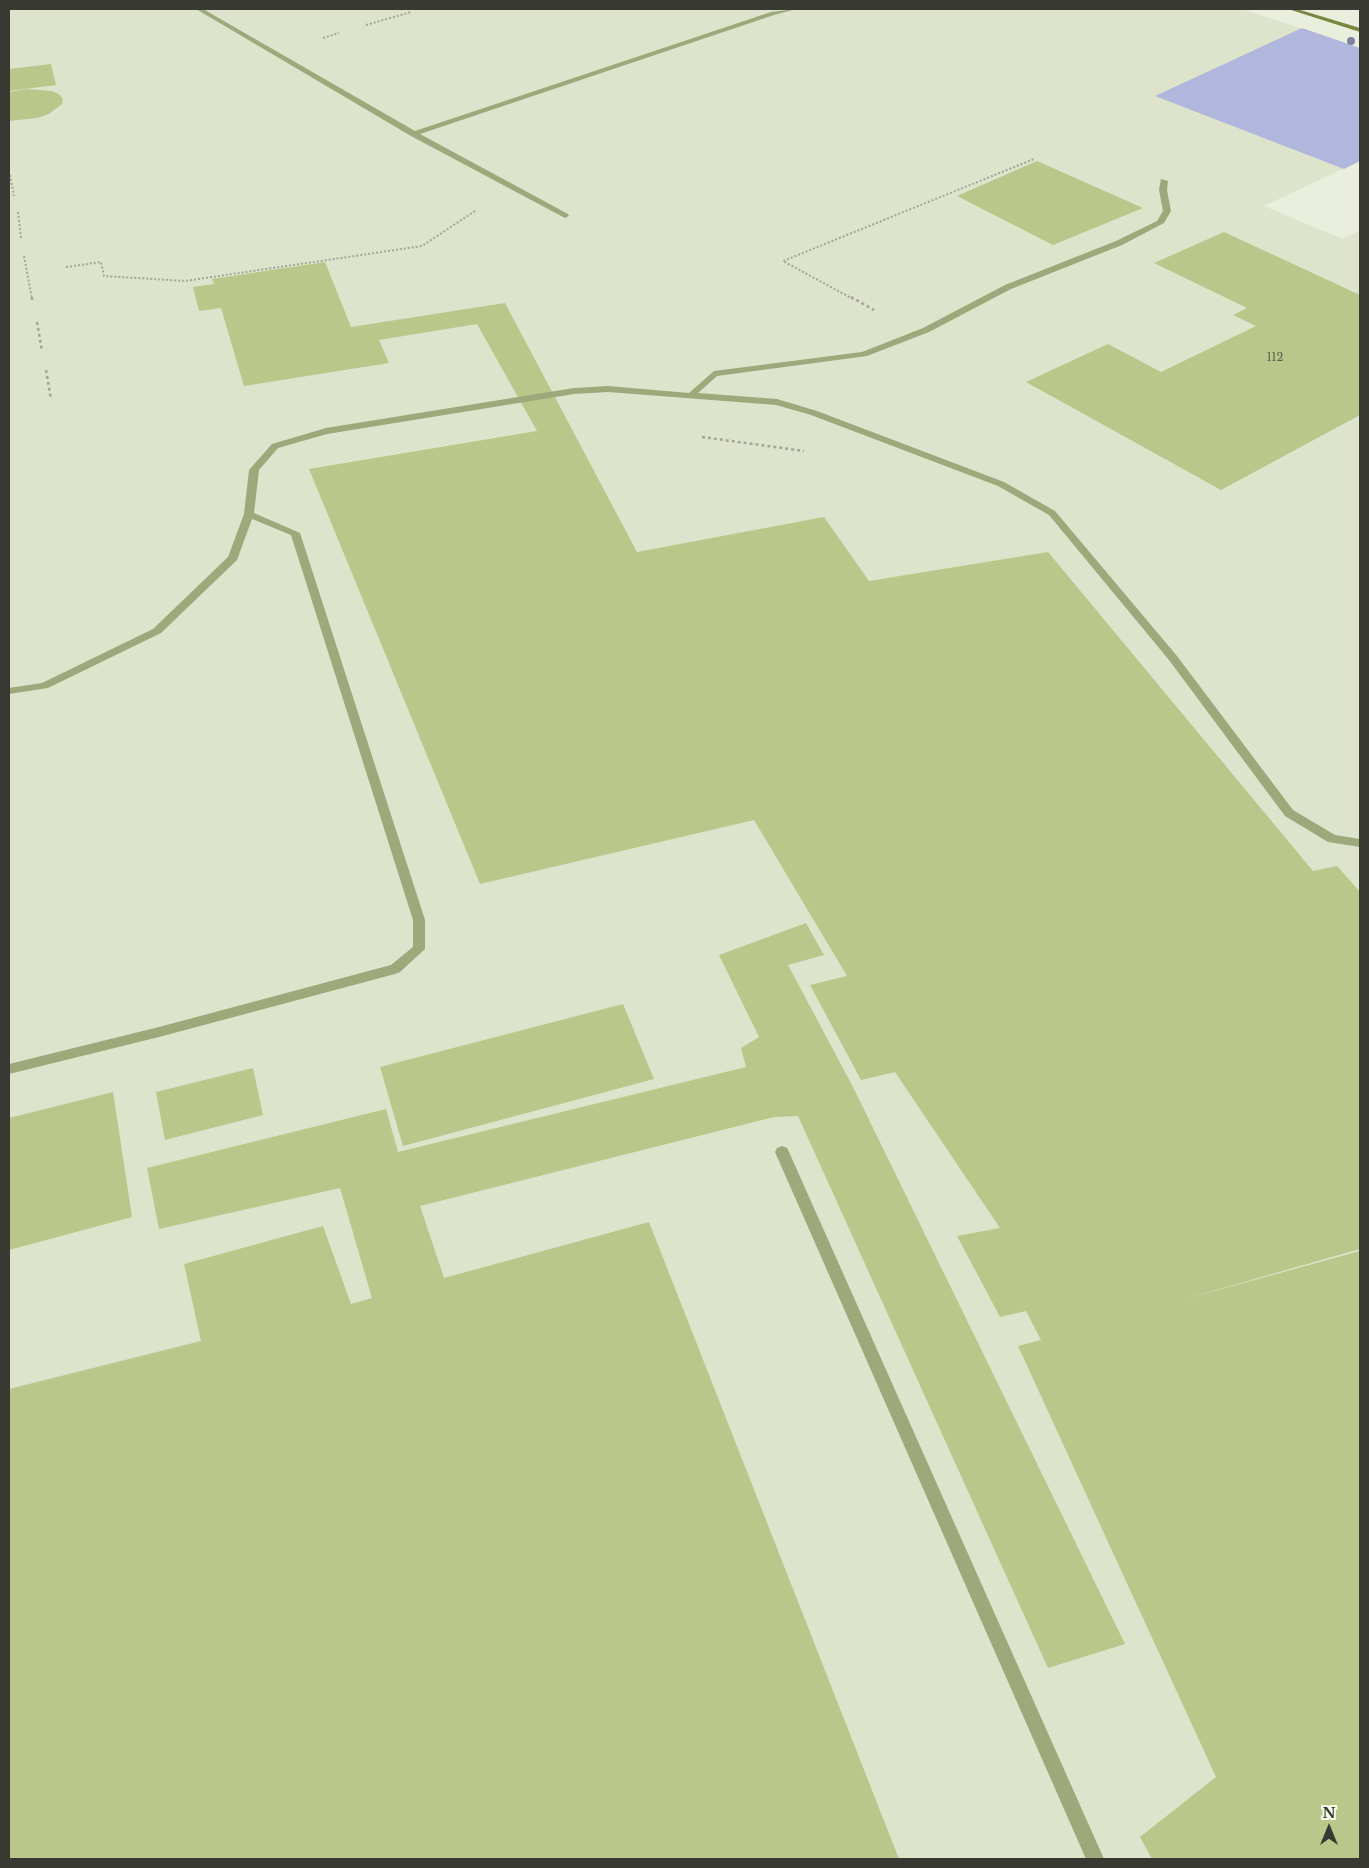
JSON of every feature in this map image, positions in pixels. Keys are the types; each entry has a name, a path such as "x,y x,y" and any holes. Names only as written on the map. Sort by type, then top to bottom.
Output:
{"main road":[{"path":"1291,9 1360,30"}],"lane":[{"path":"199,9 414,134 566,216"},
{"path":"414,134 773,13 793,9"},
{"path":"690,396 714,374 864,354 926,330 1008,287 1119,243 1160,223 1166,211 1163,190 1164,181"},
{"path":"9,691 44,686 156,631 233,558 249,514 254,470 275,446 326,431 574,391 608,389 777,402 814,413 1002,484 1052,513 1173,658 1289,813 1332,839 1360,843"},
{"path":"9,1069 159,1032 395,969 419,948 419,920 295,533 249,514"},
{"path":"782,1152 1095,1859"}],"path":[{"path":"366,25 410,12"},
{"path":"881,314 783,261 1034,159"},
{"path":"10,175 14,196"},
{"path":"66,267 101,262 104,276 185,282 422,246 475,211"},
{"path":"18,212 21,238"},
{"path":"24,256 32,300"},
{"path":"37,322 42,351"},
{"path":"46,370 50,398"},
{"path":"701,436 809,452"}],"shaded area":[{"path":"9,9 1242,9 1360,48 1360,161 1264,206 1343,239 1360,231 1360,1859 9,1859"},
{"path":"1302,28 1360,48 1360,161 1344,169 1155,96"}],"building":[{"path":"51,64 56,85 9,91 9,69"},
{"path":"27,89 51,91 59,94 63,99 62,104 49,114 37,118 9,121 9,92"},
{"path":"1037,161 1143,208 1053,245 957,196"},
{"path":"1224,232 1360,295 1360,415 1221,490 1026,382 1108,344 1161,372 1256,326 1233,315 1247,308 1154,263"},
{"path":"325,262 351,327 505,303 637,552 824,517 869,581 1048,552 1313,871 1337,866 1360,892 1360,1249 1174,1302 1360,1251 1360,1859 1152,1859 1140,1837 1216,1777 1018,1346 1041,1340 1026,1311 1000,1317 957,1236 1000,1228 895,1072 861,1080 810,985 847,976 754,820 480,884 309,469 537,431 477,324 379,340 389,363 244,386 221,308 199,311 193,287 214,284 212,279"},
{"path":"806,923 824,955 788,965 853,1087 1125,1644 1048,1668 798,1116 774,1117 420,1206 444,1278 649,1222 899,1859 9,1859 9,1389 201,1341 184,1264 323,1226 351,1304 372,1298 340,1188 159,1229 147,1168 386,1109 398,1152 746,1067 741,1048 759,1037 719,955"},
{"path":"623,1004 654,1079 403,1146 380,1067"},
{"path":"253,1068 263,1115 165,1140 156,1092"},
{"path":"113,1092 132,1217 9,1250 9,1118"}]}
